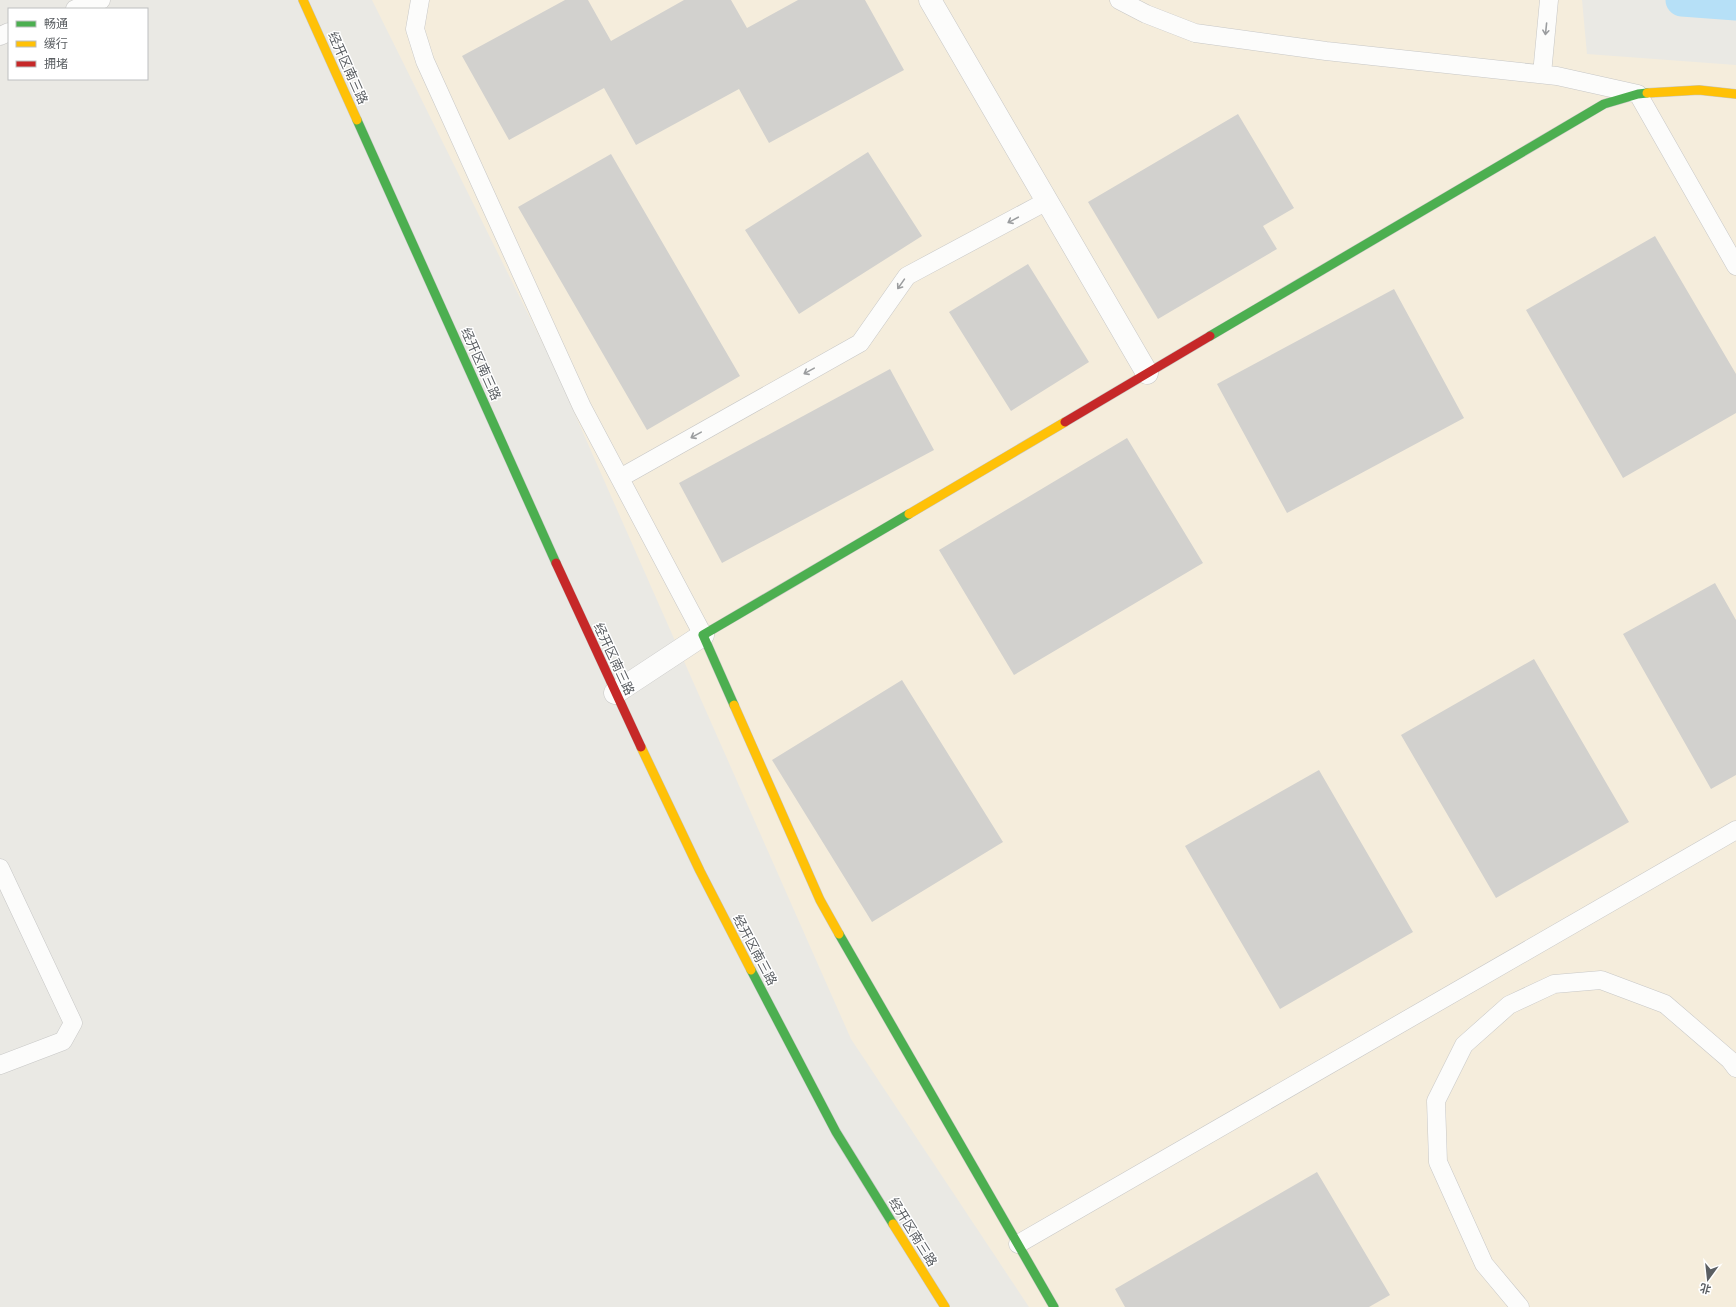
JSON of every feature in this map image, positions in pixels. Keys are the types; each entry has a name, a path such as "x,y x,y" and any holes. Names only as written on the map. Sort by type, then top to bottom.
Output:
{"street":[{"name":"经开区南三路","path":"303,0 615,693 700,871 836,1132 945,1307"},
{"path":"930,0 1147,373"},
{"path":"615,693 703,635 1604,104 1638,94 1699,90 1736,94"},
{"path":"703,635 820,900 1054,1307"}],"lane":[{"path":"78,8 101,0"},
{"path":"420,0 415,29 425,61 582,407 703,635"},
{"path":"1119,0 1146,14 1195,34 1326,51 1543,66 1638,94 1736,266"},
{"path":"1543,66 1549,0"},
{"path":"620,478 860,343 907,276 1047,201"},
{"path":"1018,1244 1736,830"},
{"path":"0,868 73,1023 63,1042 0,1065"},
{"path":"1520,1307 1484,1264 1438,1162 1436,1101 1464,1045 1509,1004 1554,984 1601,980 1665,1004 1730,1060 1736,1068"}],"shaded area":[{"path":"372,0 1582,0 1587,54 1736,65 1736,1307 1029,1307 851,1039 550,358"}],"building":[{"path":"565,0 588,0 611,41 684,0 731,0 747,28 798,0 865,0 904,70 769,143 739,89 636,145 604,88 509,140 462,56"},
{"path":"1238,114 1294,208 1263,226 1277,249 1158,319 1088,202"},
{"path":"868,152 922,236 799,314 745,230"},
{"path":"611,154 740,376 647,430 518,207"},
{"path":"1655,236 1736,374 1736,413 1623,478 1526,310"},
{"path":"1028,264 1089,362 1011,411 949,312"},
{"path":"1394,289 1464,418 1287,513 1217,384"},
{"path":"890,369 934,450 722,563 679,483"},
{"path":"1127,438 1203,563 1014,675 939,550"},
{"path":"1715,583 1736,620 1736,775 1711,789 1623,634"},
{"path":"1534,659 1629,822 1496,898 1401,735"},
{"path":"902,680 1003,842 872,922 772,760"},
{"path":"1319,770 1413,932 1280,1009 1185,846"},
{"path":"1317,1172 1390,1295 1369,1307 1125,1307 1115,1289"}],"waterway":[{"path":"1682,0 1736,4"}],"traffic: fast":[{"path":"1210,336 1604,104 1638,94 1647,93"},
{"path":"357,120 556,563"},
{"path":"734,705 703,635 909,514"},
{"path":"839,934 1054,1307"},
{"path":"751,970 836,1132 893,1224"}],"traffic: slow":[{"path":"303,0 357,120"},
{"path":"1647,93 1699,90 1736,94"},
{"path":"909,514 1065,422"},
{"path":"734,705 820,900 839,934"},
{"path":"641,747 700,871 751,970"},
{"path":"893,1224 945,1307"}],"traffic: jam":[{"path":"1065,422 1210,336"},
{"path":"556,563 641,747"}]}
